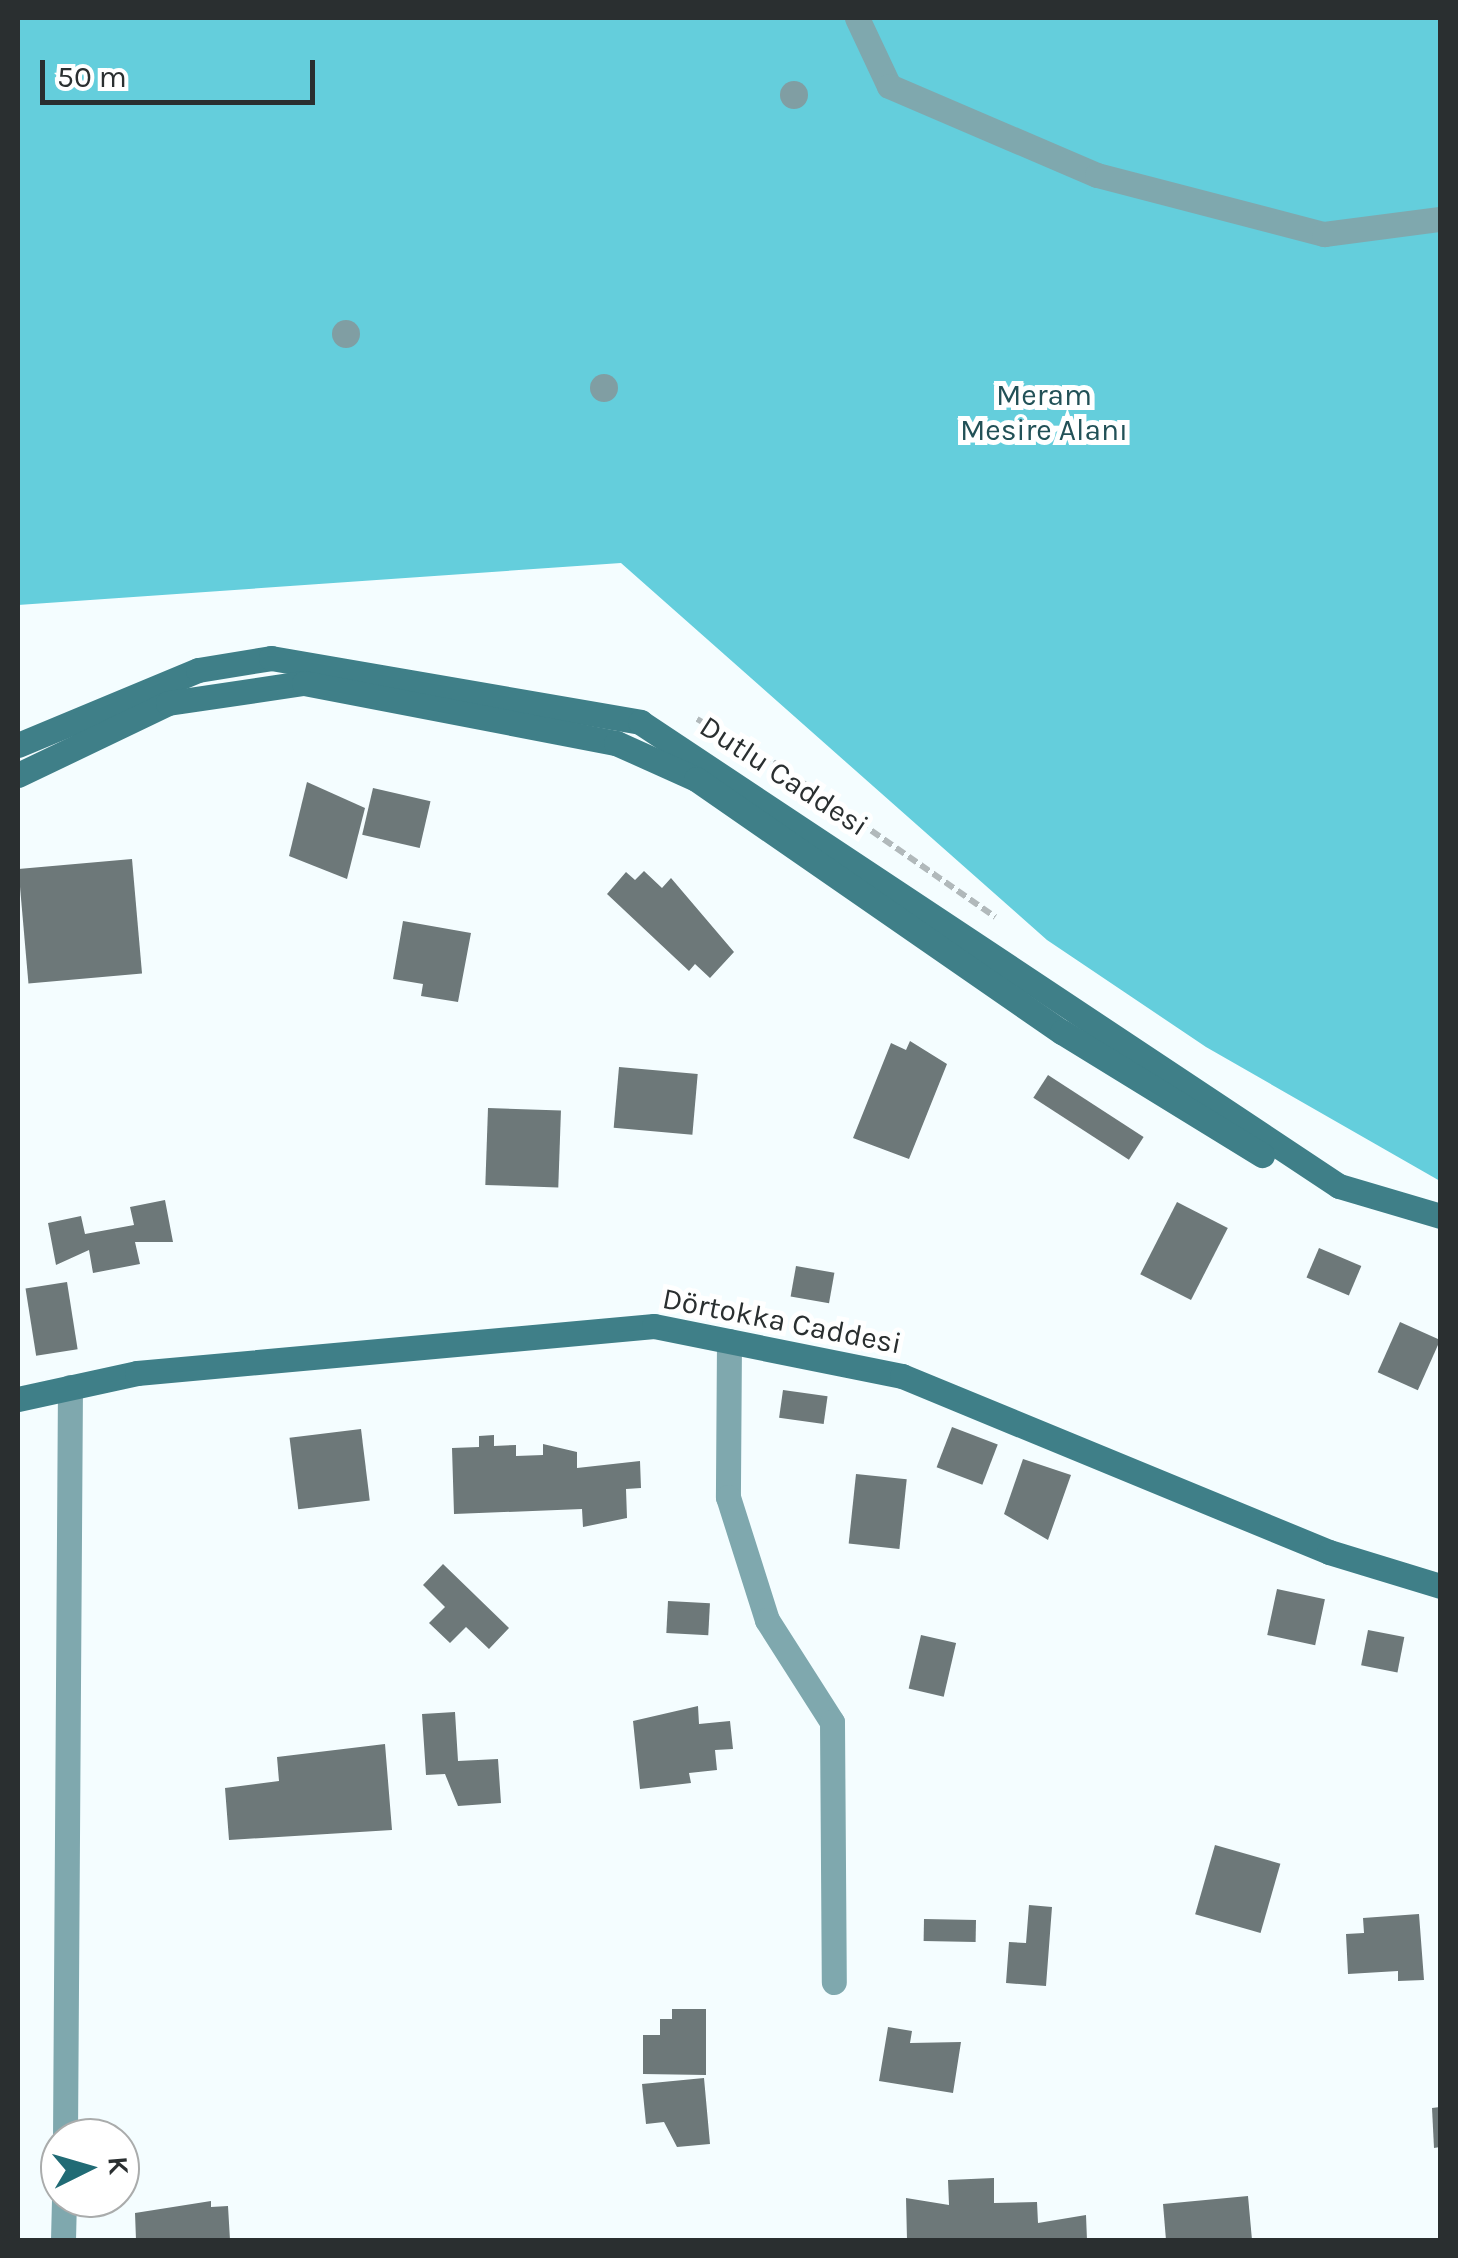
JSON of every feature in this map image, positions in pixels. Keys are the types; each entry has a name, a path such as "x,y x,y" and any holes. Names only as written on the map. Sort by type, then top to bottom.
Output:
{"main road":[{"name":"Dutlu Caddesi","path":"18,745 198,670 270,658 640,722 1339,1186 1440,1216"},
{"name":"Dutlu Caddesi","path":"18,775 168,703 304,683 616,743 696,779 1062,1032 1318,1189 1440,1224"},
{"name":"Dörtokka Caddesi","path":"18,1399 137,1373 654,1326 902,1376 1329,1552 1440,1586"}],"street":[{"path":"857,18 889,86 1098,175 1324,234 1440,219"},
{"path":"729,1341 728,1497 767,1620 832,1722 834,1982"},
{"path":"65,2118 70,1387"}],"green space":[{"name":"Meram Mesire Alanı","path":"18,18 1440,18 1440,1181 1206,1047 1047,940 621,563 18,605"}],"building":[{"path":"307,782 365,808 347,879 289,856"},
{"path":"373,788 430,801 420,848 362,835"},
{"path":"132,859 142,974 28,983 18,869"},
{"path":"644,871 662,888 671,878 734,952 710,978 695,964 689,971 607,894 626,872 635,880"},
{"path":"403,921 471,933 458,1002 421,996 423,984 393,979"},
{"path":"910,1041 947,1064 909,1159 853,1138 891,1043 906,1050"},
{"path":"619,1067 698,1074 692,1135 614,1128"},
{"path":"1048,1075 1144,1137 1129,1160 1033,1098"},
{"path":"488,1108 561,1111 558,1188 485,1185"},
{"path":"165,1200 173,1242 135,1242 140,1264 93,1273 89,1250 56,1265 48,1223 81,1216 85,1234 134,1225 130,1207"},
{"path":"1177,1202 1228,1228 1191,1300 1140,1274"},
{"path":"1319,1248 1361,1266 1349,1295 1306,1277"},
{"path":"796,1266 834,1273 829,1303 791,1297"},
{"path":"67,1282 78,1349 36,1356 26,1289"},
{"path":"1400,1322 1440,1340 1418,1390 1378,1372"},
{"path":"783,1390 828,1396 824,1424 779,1418"},
{"path":"952,1427 998,1445 982,1485 937,1467"},
{"path":"361,1429 370,1500 298,1509 290,1438"},
{"path":"494,1435 494,1446 516,1445 516,1456 543,1455 543,1444 577,1452 577,1468 640,1461 641,1488 626,1489 627,1518 583,1527 582,1509 454,1514 452,1448 479,1447 479,1436"},
{"path":"1023,1459 1071,1475 1048,1540 1004,1514"},
{"path":"856,1474 907,1479 899,1549 849,1544"},
{"path":"443,1564 509,1628 489,1649 466,1627 450,1643 429,1623 445,1607 423,1585"},
{"path":"1277,1589 1325,1599 1315,1645 1267,1635"},
{"path":"668,1601 710,1603 708,1635 666,1633"},
{"path":"1368,1630 1404,1637 1397,1672 1361,1665"},
{"path":"921,1635 956,1643 944,1697 909,1689"},
{"path":"698,1706 699,1724 730,1721 733,1749 715,1750 717,1770 689,1773 691,1783 640,1789 633,1721"},
{"path":"455,1712 458,1761 498,1759 501,1803 458,1806 445,1774 426,1775 422,1714"},
{"path":"385,1744 392,1830 229,1840 225,1788 279,1781 277,1757"},
{"path":"1215,1845 1280,1864 1261,1933 1195,1914"},
{"path":"1029,1905 1052,1907 1046,1986 1006,1983 1009,1942 1026,1943"},
{"path":"1419,1914 1424,1980 1398,1981 1398,1971 1348,1974 1346,1934 1364,1933 1363,1918"},
{"path":"924,1919 976,1920 976,1942 924,1941"},
{"path":"672,2009 706,2009 706,2075 643,2074 643,2035 660,2035 660,2019 672,2019"},
{"path":"888,2027 912,2031 910,2043 961,2042 953,2093 879,2081"},
{"path":"704,2078 710,2144 677,2147 664,2122 646,2124 642,2084"},
{"path":"1440,2107 1440,2147 1434,2148 1432,2108"},
{"path":"994,2178 994,2203 1037,2202 1038,2223 1086,2215 1087,2240 907,2240 906,2198 949,2205 948,2180"},
{"path":"1248,2196 1252,2240 1166,2240 1163,2204"},
{"path":"211,2201 211,2207 228,2206 230,2240 136,2240 135,2218 140,2218 140,2212"}]}
